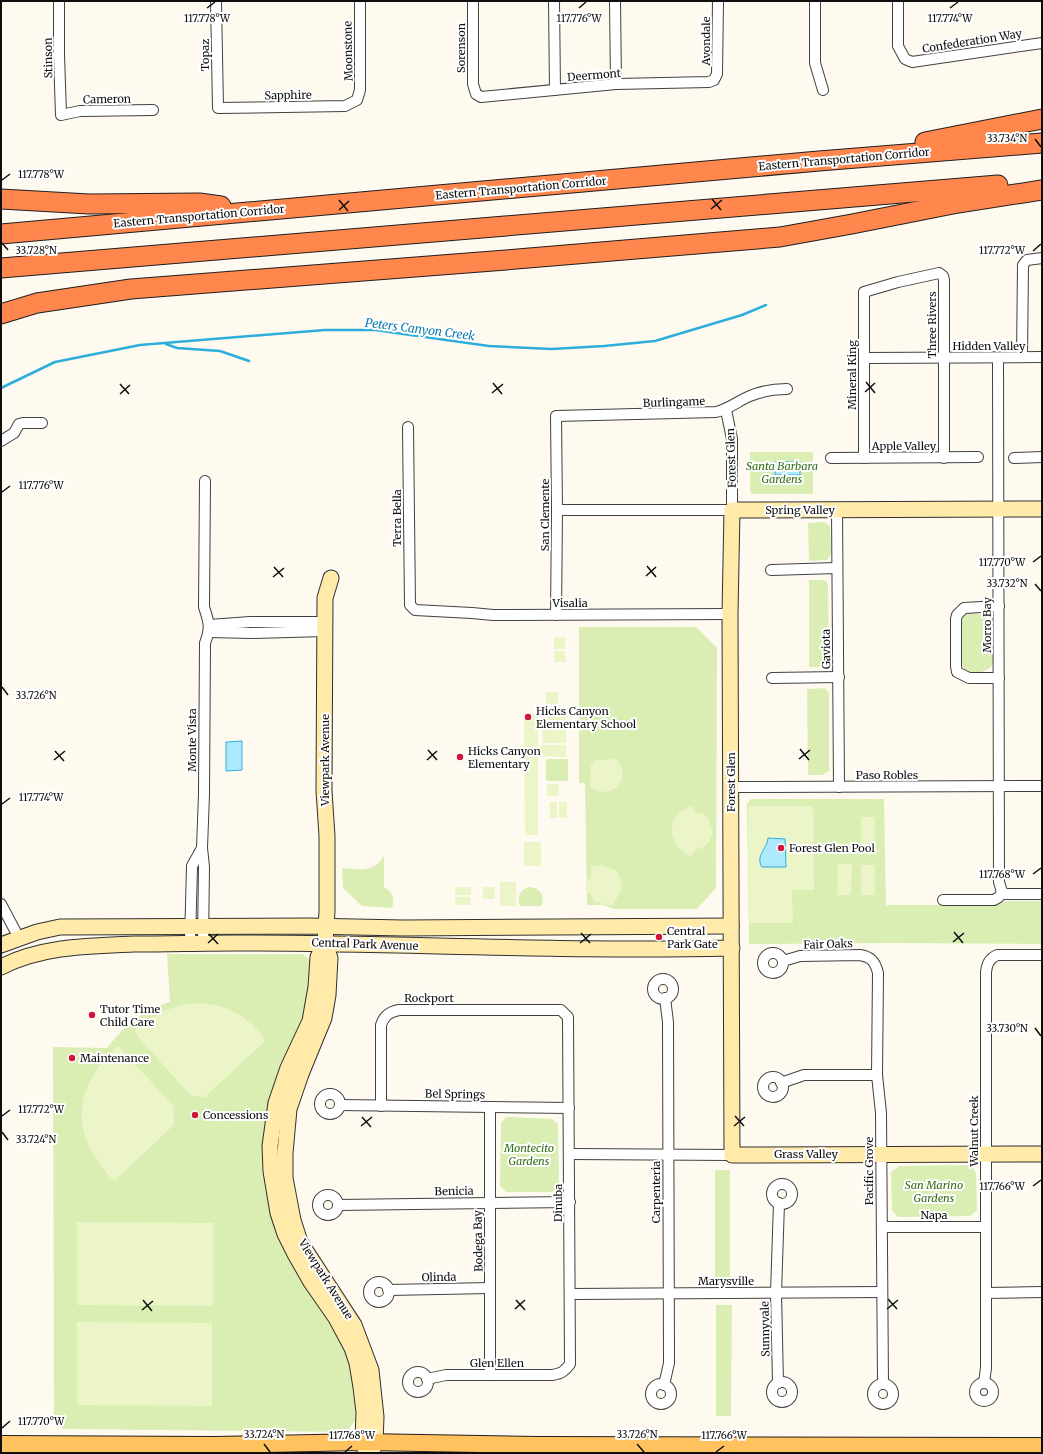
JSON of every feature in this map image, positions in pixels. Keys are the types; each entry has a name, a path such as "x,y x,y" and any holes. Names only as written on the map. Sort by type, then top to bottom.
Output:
{"highway":[{"path":"819,161 1042,120"},
{"name":"Eastern Transportation Corridor","path":"1,234 819,161 1042,143"},
{"path":"1,268 1042,182"},
{"path":"1,314 37,302 131,289 780,237 958,203 1042,190"},
{"path":"1,199 89,204 199,203 256,211"}],"main road":[{"path":"1,1444 1042,1446"}],"street":[{"name":"Stinson","path":"60,1 59,55 61,115"},
{"name":"Topaz","path":"216,1 218,108"},
{"name":"Moonstone","path":"356,100 360,90 360,1"},
{"name":"Sorenson","path":"473,1 473,84 476,94"},
{"path":"554,1 555,90"},
{"path":"615,1 616,84"},
{"name":"Avondale","path":"714,80 717,74 718,66 718,1"},
{"path":"815,1 816,63 823,90"},
{"name":"Confederation Way","path":"898,1 898,46 905,59 912,62 1042,42"},
{"name":"Deermont","path":"476,94 481,97 616,84 709,82 714,80"},
{"name":"Sapphire","path":"218,108 345,106 356,100"},
{"name":"Cameron","path":"61,115 80,111 153,110"},
{"path":"1022,358 1023,265 1027,260 1042,258"},
{"name":"Three Rivers","path":"864,292 939,273 944,280 944,458"},
{"name":"Mineral King","path":"864,292 864,458"},
{"name":"Hidden Valley","path":"864,358 1042,357"},
{"name":"Morro Bay","path":"998,358 999,882 1002,892"},
{"name":"Burlingame","path":"556,416 716,412 726,410 750,396 765,391 787,389"},
{"name":"Forest Glen","path":"726,410 732,439 730,614 732,787 732,1155"},
{"name":"San Clemente","path":"556,416 558,510 556,615"},
{"path":"1,441 14,433 19,424 42,423"},
{"name":"Terra Bella","path":"408,427 410,605 412,608"},
{"name":"Apple Valley","path":"831,458 978,457"},
{"path":"1014,458 1042,457"},
{"name":"Monte Vista","path":"196,943 204,867 202,848 204,794 205,643 209,629 204,607 205,481"},
{"name":"Spring Valley","path":"558,510 1042,509"},
{"name":"Gaviota","path":"837,510 839,787"},
{"path":"771,570 837,568"},
{"name":"Viewpark Avenue","path":"331,578 325,598 324,791 327,836 325,943 318,957 316,987 310,1021 288,1068 276,1103 270,1146 270,1171 293,1220 300,1242 354,1325 367,1356 371,1370 376,1417 368,1444"},
{"path":"998,606 964,608 959,612 956,619 956,666 957,672 968,678 999,678"},
{"name":"Visalia","path":"412,608 422,611 472,612 493,615 730,614"},
{"path":"209,629 252,633 325,626"},
{"path":"772,678 839,677"},
{"name":"Paso Robles","path":"732,787 1042,786"},
{"path":"943,900 994,900 1002,892 1006,894 1042,894"},
{"path":"1,904 19,938"},
{"name":"Central Park Avenue","path":"1,945 37,932 60,927 326,926 403,928 731,926"},
{"path":"682,926 682,949"},
{"name":"Central Park Avenue","path":"1,967 10,962 42,952 68,948 88,946 196,943 325,943 399,946 682,949 732,948"},
{"name":"Fair Oaks","path":"783,960 800,956 860,955 867,956 873,960"},
{"name":"Walnut Creek","path":"984,1383 986,1368 986,972 991,958 997,955 1042,955"},
{"name":"Pacific Grove","path":"873,960 878,973 877,1075 881,1113 883,1384"},
{"name":"Carpenteria","path":"664,1385 668,1363 668,1022 665,998"},
{"name":"Rockport","path":"381,1106 381,1025 383,1019 392,1011 561,1010 565,1012"},
{"name":"Dinuba","path":"565,1012 569,1023 571,1356 570,1364 566,1369"},
{"path":"781,1083 804,1075 877,1075"},
{"name":"Bel Springs","path":"340,1106 570,1108"},
{"name":"Bodega Bay","path":"490,1107 490,1375"},
{"name":"Grass Valley","path":"570,1154 1042,1154"},
{"name":"Benicia","path":"338,1205 570,1202"},
{"name":"Sunnyvale","path":"778,1383 776,1293 779,1203"},
{"name":"Napa","path":"882,1227 986,1227"},
{"name":"Olinda","path":"388,1290 490,1288"},
{"name":"Marysville","path":"570,1294 882,1292"},
{"path":"986,1293 1042,1292"},
{"name":"Glen Ellen","path":"427,1379 446,1376 552,1375 560,1374 566,1369"}],"green space":[{"name":"Santa Barbara Gardens","path":"750,452 813,452 813,494 752,494 750,491"},
{"path":"825,522 830,526 830,556 827,560 809,561 808,523"},
{"path":"809,580 825,580 828,584 829,664 826,667 809,667"},
{"path":"968,613 984,614 991,619 993,663 988,669 975,673 964,668 962,659 961,625 965,615"},
{"path":"579,627 696,627 717,648 716,888 697,909 614,909 611,907 587,905 585,783 579,783"},
{"path":"554,637 565,637 565,649 554,649"},
{"path":"554,651 565,651 566,662 554,662"},
{"path":"825,688 829,693 829,771 822,775 808,775 807,689"},
{"path":"546,692 558,692 558,704 546,704"},
{"path":"542,708 566,708 566,724 543,724"},
{"path":"524,714 538,714 538,835 525,835"},
{"path":"542,726 566,726 566,743 543,743"},
{"path":"541,745 566,745 566,757 541,756"},
{"path":"547,759 568,759 568,781 546,780"},
{"path":"616,759 621,767 622,774 621,781 618,786 605,792 598,791 590,787 591,765 596,760"},
{"path":"547,784 559,784 559,796 547,796"},
{"path":"751,799 884,799 886,905 996,905 1007,901 1042,901 1042,944 749,944 747,804"},
{"path":"550,802 557,802 557,818 550,818"},
{"path":"559,802 567,802 567,818 559,818"},
{"path":"691,806 699,814 702,812 711,822 709,824 712,827 712,835 709,838 711,840 702,849 699,847 691,856 686,854 678,846 673,836 672,825 677,815"},
{"name":"Forest Glen Pool","path":"748,806 813,806 814,890 792,890 793,923 749,923"},
{"path":"861,817 875,817 875,848 861,847"},
{"path":"524,842 541,842 541,866 524,866"},
{"path":"384,856 384,887 389,891 393,898 394,901 392,908 362,906 343,888 342,868 370,868 380,862"},
{"path":"838,864 852,864 851,895 837,895"},
{"path":"601,865 616,870 621,879 621,889 614,905 601,905 600,902 596,902 591,897 591,893 587,893 586,879 591,879 591,867"},
{"path":"861,865 875,865 875,895 861,895"},
{"path":"500,882 516,882 516,906 500,906"},
{"path":"455,887 471,887 471,895 455,895"},
{"path":"483,887 495,887 495,899 483,899"},
{"path":"529,887 539,890 541,893 543,899 541,906 520,906 518,900 520,894 523,890"},
{"path":"455,897 470,897 471,905 455,905"},
{"path":"167,954 302,954 311,960 306,1011 275,1084 277,1232 285,1253 293,1268 333,1328 343,1348 349,1366 355,1402 356,1420 346,1432 63,1429 54,1420 53,1047 107,1048 120,1032 143,1014 170,1002"},
{"path":"198,1003 219,1006 236,1013 251,1024 266,1040 205,1097 191,1096 134,1032 168,1009"},
{"path":"118,1046 173,1105 174,1125 114,1181 100,1164 89,1147 84,1130 82,1112 84,1095 91,1078"},
{"name":"Montecito Gardens","path":"506,1117 552,1119 558,1124 559,1186 552,1192 506,1192 500,1186 501,1123"},
{"name":"San Marino Gardens","path":"971,1165 976,1173 977,1210 970,1216 898,1217 892,1210 891,1172 900,1166"},
{"path":"715,1170 730,1170 730,1282 715,1282"},
{"path":"77,1222 213,1223 213,1306 77,1305"},
{"path":"716,1305 732,1305 731,1416 716,1416"},
{"path":"77,1322 212,1323 212,1406 77,1405"}],"water":[{"path":"775,462 800,462 800,475 775,475"},
{"path":"242,741 242,770 226,771 226,742"},
{"path":"768,838 785,839 786,867 762,867 760,859"}],"waterway":[{"name":"Peters Canyon Creek","path":"1,388 55,362 140,345 325,330 375,330 489,346 552,349 604,346 655,341 742,315 766,305"},
{"path":"166,344 177,348 220,351 249,361"}],"place":[{"name":"Hicks Canyon Elementary School","path":"528,717"},
{"name":"Hicks Canyon Elementary","path":"460,757"},
{"name":"Forest Glen Pool","path":"781,848"},
{"name":"Central Park Gate","path":"659,937"},
{"name":"Tutor Time Child Care","path":"92,1015"},
{"name":"Maintenance","path":"72,1058"},
{"name":"Concessions","path":"195,1115"}]}
